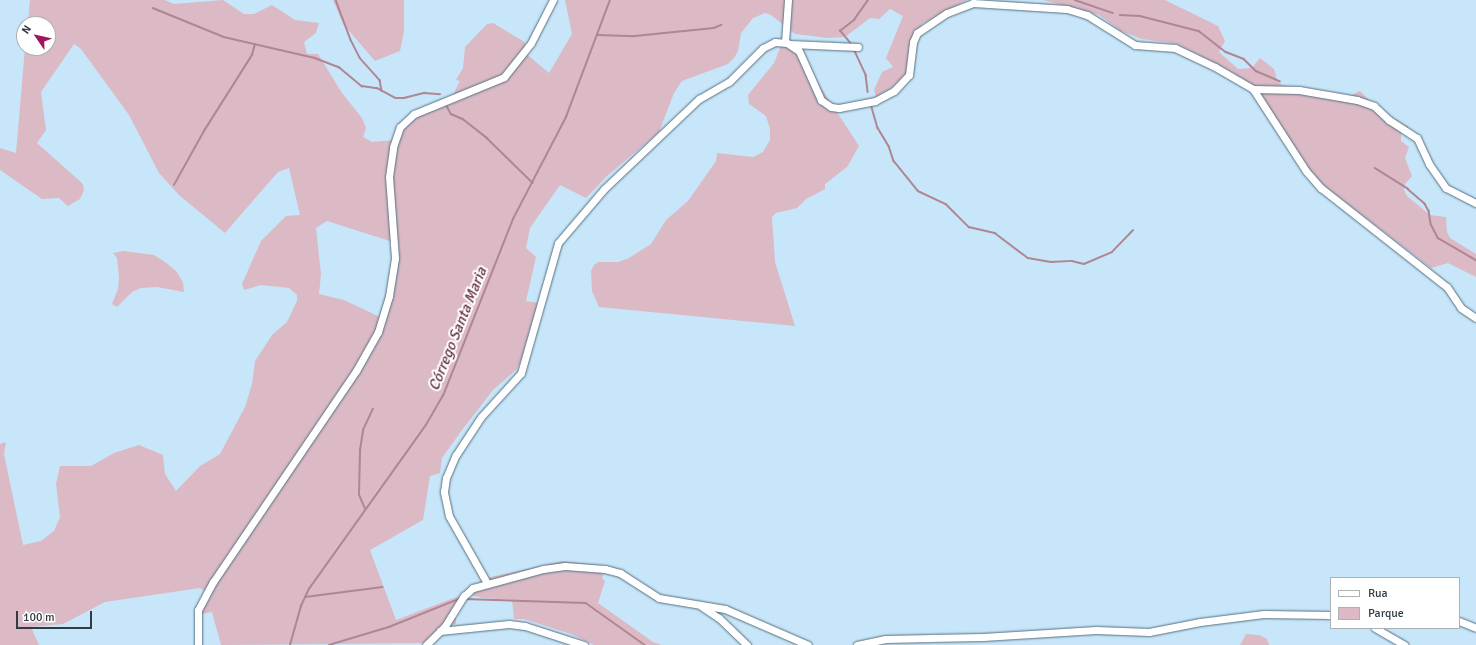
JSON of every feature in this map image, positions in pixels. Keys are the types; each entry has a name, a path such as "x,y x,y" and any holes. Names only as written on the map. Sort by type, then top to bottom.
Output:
{"street":[{"path":"198,645 198,610 213,582 356,371 378,332 389,296 395,258 389,177 393,147 400,127 414,114 504,77 531,43 553,0"},
{"path":"786,43 788,0"},
{"path":"786,43 800,54 821,100 831,107 846,108 881,99 900,86 910,71 913,42 917,33 930,23 961,6 978,2 1059,8 1087,15 1135,45 1166,46 1179,50 1253,89 1299,90 1357,100 1374,106 1389,120 1417,138 1433,171 1446,188 1476,203"},
{"path":"487,583 449,516 444,492 446,478 456,454 481,416 522,373 558,243 604,189 699,99 734,78 766,46 786,43 858,47"},
{"path":"1253,89 1306,171 1321,188 1447,287 1461,308 1476,318"},
{"path":"426,645 440,631 464,596 473,588 487,583 558,566 586,566 620,573 665,600 697,604 739,613 808,645"},
{"path":"697,604 719,618 747,645"},
{"path":"856,645 885,639 983,637 1096,630 1149,632 1200,622 1264,614 1330,615"},
{"path":"1460,621 1476,628"},
{"path":"440,631 509,624 525,626 584,645"},
{"path":"1377,629 1405,645"}],"green space":[{"path":"30,0 165,0 174,4 223,0 244,14 254,14 272,5 295,20 319,23 316,33 304,42 307,54 318,54 342,93 362,118 366,128 363,137 372,142 396,140 411,118 450,101 460,81 456,80 463,68 465,47 487,24 493,23 526,43 523,51 549,73 572,34 565,0 967,0 923,23 916,33 910,67 905,76 887,91 876,97 874,90 882,72 893,67 886,58 903,16 890,9 879,19 870,18 845,37 828,38 795,34 771,15 765,13 753,18 741,33 738,51 734,58 728,64 682,81 674,93 659,132 607,176 586,198 560,185 530,228 526,248 536,257 526,301 539,303 527,348 517,369 493,390 462,430 442,458 440,473 430,476 423,520 370,550 396,620 459,596 456,607 456,624 444,626 423,643 221,645 212,612 202,614 199,612 207,592 200,588 105,602 63,624 31,627 39,645 0,645 0,444 6,442 4,454 23,545 41,541 54,531 60,517 56,484 60,466 91,466 114,453 139,445 163,455 165,474 176,491 200,466 220,454 245,407 252,384 255,361 272,335 287,322 297,301 297,295 289,288 261,285 244,290 242,284 261,241 286,216 300,215 289,168 278,172 225,233 179,195 159,173 129,115 81,49 74,44 41,92 46,130 37,143 83,184 84,190 80,199 68,206 59,198 42,199 0,170 0,148 16,153 24,56 56,56 56,16 29,16","holes":["327,221 393,242 392,268 380,317 344,300 319,294 321,274 316,228"]},
{"path":"333,0 404,0 404,31 400,51 375,61 343,24"},
{"path":"1043,0 1165,0 1218,26 1225,41 1219,52 1238,69 1252,68 1260,58 1274,69 1277,80 1282,85 1343,99 1360,91 1379,110 1409,127 1401,134 1401,141 1409,147 1405,158 1412,176 1405,184 1404,190 1407,196 1430,215 1446,217 1447,232 1450,238 1476,254 1476,277 1448,263 1431,268 1319,182 1298,159 1279,123 1234,73 1177,44 1142,39 1121,31 1099,15"},
{"path":"777,38 796,49 859,146 847,167 825,184 825,189 806,199 797,208 776,213 772,217 775,262 795,326 599,307 592,291 591,271 594,265 598,262 618,262 629,258 651,244 666,220 688,201 716,161 717,153 753,157 763,152 770,140 770,129 766,116 749,104 748,95 774,63 780,48"},
{"path":"123,251 154,255 165,262 176,271 183,282 184,292 157,287 141,288 132,292 117,307 112,304 118,289 119,277 117,258 113,253"},
{"path":"562,561 606,566 602,578 605,581 598,603 653,642 662,645 594,645 571,634 524,619 514,619 512,600 483,598 471,595 469,591 491,577"},
{"path":"1246,634 1259,635 1267,639 1269,645 1240,645"}],"waterway":[{"path":"336,0 351,40 360,58 380,80 382,91"},
{"name":"Córrego Santa Maria","path":"290,645 301,606 309,589 426,425 443,396 513,219 566,117 610,0"},
{"path":"851,44 840,31 854,20 868,0"},
{"path":"1075,0 1113,13"},
{"path":"153,8 224,37 315,58 339,67 362,86 377,88 396,98 404,98 424,93 440,94"},
{"path":"1120,15 1140,16 1199,31 1226,52 1244,59 1256,71 1280,81"},
{"path":"597,35 635,36 714,28 721,25"},
{"path":"174,185 204,131 252,55 255,44"},
{"path":"854,49 866,75 868,92"},
{"path":"446,104 451,114 463,119 487,138 533,183"},
{"path":"871,104 878,128 889,146 894,161 918,191 946,204 969,227 995,233 1028,258 1051,262 1072,261 1084,264 1112,252 1133,230"},
{"path":"1375,168 1408,189 1425,204 1429,211 1431,224 1438,238 1476,260"},
{"path":"365,509 359,495 360,450 363,430 373,409"},
{"path":"305,597 382,587"},
{"path":"329,645 389,627 459,599"},
{"path":"465,599 586,603 645,645"}]}
